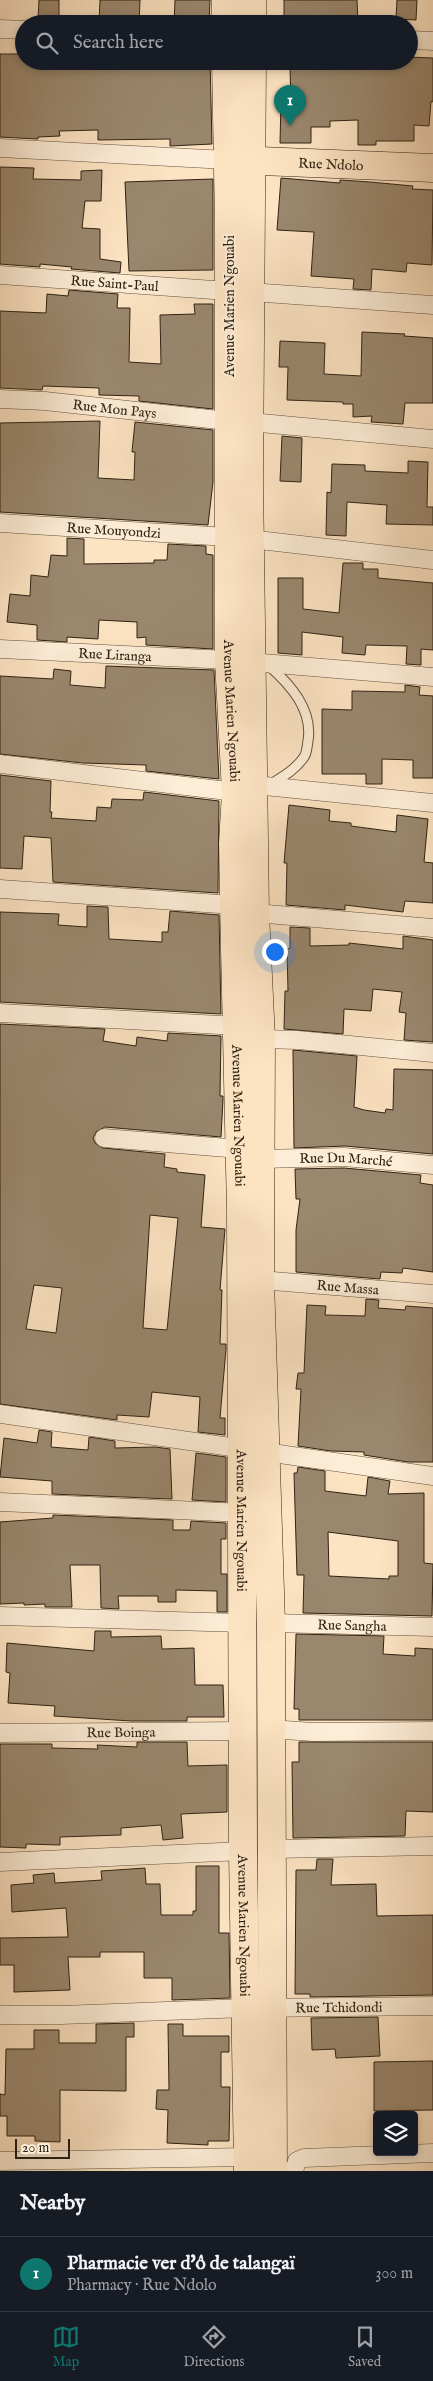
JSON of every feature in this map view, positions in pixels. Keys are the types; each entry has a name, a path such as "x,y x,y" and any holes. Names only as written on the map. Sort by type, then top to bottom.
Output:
{"main road":[{"path":"226,0 226,15"},
{"path":"252,0 252,15"},
{"name":"Avenue Marien Ngouabi","path":"227,70 240,160 239,538 249,662 253,788 233,843 244,909 249,1032 254,1451 244,1513 243,1623 243,1851 248,2164"},
{"path":"240,160 251,70"},
{"name":"Rue Ndolo","path":"240,160 433,168"},
{"path":"250,1154 260,1280 254,1451 271,1623 273,2171"}],"street":[{"path":"0,29 15,30"},
{"path":"418,40 433,41"},
{"path":"0,148 240,160"},
{"name":"Rue Saint-Paul","path":"0,275 433,305"},
{"name":"Rue Mon Pays","path":"0,399 45,401 433,439"},
{"name":"Rue Mouyondzi","path":"0,523 239,538 433,560"},
{"name":"Rue Liranga","path":"0,648 249,662 433,677"},
{"path":"0,764 433,803"},
{"path":"0,889 244,909 433,928"},
{"path":"0,1013 249,1032 298,1040 433,1053"},
{"name":"Rue Du Marché","path":"104,1138 250,1154 344,1158 433,1165"},
{"name":"Rue Massa","path":"260,1280 362,1290 433,1294"},
{"path":"0,1414 433,1476"},
{"path":"0,1502 244,1513"},
{"path":"0,1616 243,1623"},
{"name":"Rue Sangha","path":"271,1623 433,1627"},
{"path":"270,1729 313,1732 433,1731"},
{"name":"Rue Boinga","path":"0,1733 243,1731"},
{"path":"272,1849 433,1846"},
{"path":"0,1862 243,1851"},
{"name":"Rue Tchidondi","path":"0,2016 245,2008 433,2006"},
{"path":"294,2171 297,2161 304,2158 433,2153"},
{"path":"0,2161 248,2164"}],"lane":[{"path":"249,662 282,678 302,703 310,728 306,755 291,772 253,788"}],"building":[{"path":"39,0 59,0 59,15 38,15"},
{"path":"100,0 140,0 139,15 99,15"},
{"path":"175,0 210,0 209,15 174,15"},
{"path":"284,0 357,0 358,15 284,15"},
{"path":"397,0 417,0 416,15 396,15"},
{"path":"0,54 15,54 15,70 210,70 212,144 170,146 170,139 98,140 98,130 59,131 60,136 38,137 38,139 0,137"},
{"path":"418,57 433,58 433,102 431,101 429,126 414,125 414,141 376,141 376,145 358,145 358,120 330,121 330,127 311,127 311,143 280,143 281,102 291,102 290,70 418,70"},
{"path":"0,167 34,168 33,179 81,180 81,171 102,170 101,201 85,201 82,228 100,229 100,259 121,262 120,273 71,269 72,267 40,264 40,267 0,264"},
{"path":"281,178 340,183 340,180 370,182 413,186 412,189 433,190 432,265 407,263 406,272 372,269 371,290 353,289 354,279 311,276 314,232 277,230"},
{"path":"213,179 213,270 129,271 125,182"},
{"path":"69,290 118,294 117,308 130,308 129,362 161,364 160,315 195,314 194,304 213,304 213,409 139,401 139,396 99,395 99,388 43,386 42,390 0,388 0,311 46,313 47,294 68,296"},
{"path":"362,332 405,334 404,336 433,338 433,403 405,403 403,424 371,422 372,416 353,417 353,404 287,400 288,367 279,367 280,341 325,343 324,374 361,376"},
{"path":"100,421 98,478 134,480 135,452 132,452 135,422 213,430 213,482 208,525 0,512 0,423"},
{"path":"282,436 302,438 301,482 280,481"},
{"path":"408,461 428,462 427,507 433,507 433,525 386,524 387,505 347,502 346,536 326,535 327,492 331,493 332,464 365,465 365,471 408,473"},
{"path":"67,538 84,539 84,564 154,563 154,560 167,560 168,544 206,546 206,554 213,555 213,649 146,645 146,637 137,638 137,622 99,620 98,639 67,637 67,642 37,640 37,625 7,622 10,594 30,596 31,575 48,577 51,555 67,556"},
{"path":"343,563 363,563 363,569 378,569 378,578 433,583 433,650 421,649 421,665 406,664 407,646 366,645 365,655 342,653 343,637 302,632 302,655 278,653 278,578 303,578 303,609 339,613"},
{"path":"106,666 214,670 219,779 146,771 146,765 83,763 0,754 0,676 53,679 54,669 71,671 70,685 105,688"},
{"path":"405,685 420,687 419,695 433,696 433,778 413,778 413,760 382,759 382,784 366,784 366,774 322,774 322,709 352,710 352,691 405,692"},
{"path":"0,775 51,781 51,818 96,821 97,807 111,808 112,799 143,800 144,792 219,801 218,893 53,882 51,838 24,836 22,869 0,868"},
{"path":"289,805 330,810 329,821 351,823 351,826 396,832 397,815 428,819 424,862 433,863 433,903 405,901 403,912 345,905 345,910 286,905 287,863 284,863"},
{"path":"87,906 108,907 109,939 162,942 162,932 168,932 170,911 219,915 221,1014 0,1002 0,912 59,914 58,925 87,927"},
{"path":"290,927 310,928 310,946 349,945 349,943 403,949 403,936 433,940 433,1042 404,1040 406,1013 399,1012 402,992 373,989 371,1011 344,1009 343,1034 284,1029 285,991 288,991 287,949 290,948"},
{"path":"0,1024 105,1029 103,1041 136,1046 137,1037 167,1041 168,1033 221,1036 220,1096 223,1096 223,1100 221,1137 105,1127 96,1132 93,1138 95,1143 103,1148 165,1154 164,1167 177,1169 177,1172 205,1175 201,1227 225,1229 220,1290 222,1290 220,1344 226,1344 226,1349 220,1418 225,1418 225,1435 198,1432 200,1397 152,1392 149,1417 117,1415 117,1420 0,1404","holes":["150,1215 178,1218 167,1330 143,1328","34,1285 62,1288 56,1333 26,1329"]},
{"path":"293,1050 357,1056 354,1107 385,1113 386,1109 393,1110 394,1069 433,1070 433,1154 345,1146 294,1148"},
{"path":"344,1168 421,1175 420,1183 433,1185 433,1272 403,1268 402,1273 381,1272 380,1279 296,1272 296,1230 300,1199 296,1199 295,1169"},
{"path":"366,1299 379,1300 378,1308 405,1310 406,1306 433,1308 433,1462 408,1462 364,1455 364,1452 331,1451 298,1446 301,1389 296,1389 298,1373 304,1373 307,1305 326,1306 325,1315 365,1316"},
{"path":"39,1430 52,1432 51,1447 88,1450 89,1437 115,1441 115,1448 155,1447 170,1449 172,1499 52,1494 52,1481 0,1477 4,1438 37,1443"},
{"path":"196,1453 226,1457 226,1502 192,1500"},
{"path":"298,1467 325,1471 325,1491 366,1496 368,1477 390,1481 388,1494 424,1493 424,1563 433,1564 432,1616 303,1613 304,1575 297,1575 294,1473 297,1473","holes":["328,1532 398,1541 398,1576 389,1576 389,1579 329,1576"]},
{"path":"53,1515 173,1520 173,1530 190,1530 191,1521 226,1523 226,1539 221,1539 221,1574 227,1574 227,1612 217,1612 217,1591 176,1590 176,1602 158,1602 158,1596 118,1596 119,1609 101,1608 100,1565 70,1565 72,1607 45,1607 45,1604 24,1605 24,1603 0,1604 0,1522 53,1518"},
{"path":"95,1631 111,1631 111,1637 161,1636 162,1649 194,1648 195,1685 223,1685 224,1717 187,1717 187,1721 131,1721 54,1716 55,1706 8,1703 10,1673 6,1672 7,1643 94,1651"},
{"path":"296,1634 384,1636 383,1654 415,1656 415,1648 433,1649 433,1720 299,1720 299,1709 294,1709"},
{"path":"137,1742 187,1742 188,1766 227,1765 227,1812 181,1814 183,1838 163,1840 161,1825 121,1828 121,1835 60,1837 60,1845 26,1844 26,1848 0,1847 0,1744 52,1744 52,1748 98,1749 97,1745 137,1747"},
{"path":"299,1742 433,1742 433,1812 406,1811 405,1836 293,1838 292,1762 299,1762"},
{"path":"317,1859 333,1859 331,1885 376,1884 377,1916 433,1915 433,1995 310,1997 310,1994 295,1994 296,1870 316,1870"},
{"path":"196,1866 219,1866 219,1933 229,1933 230,1998 172,2000 172,1978 144,1978 144,1952 100,1952 100,1957 68,1957 70,1990 14,1992 14,1965 0,1965 0,1938 68,1937 66,1908 12,1912 11,1885 34,1883 33,1875 54,1873 55,1883 102,1880 101,1871 145,1868 146,1884 160,1884 161,1915 193,1915 193,1911 196,1911"},
{"path":"378,2017 380,2056 336,2058 335,2049 312,2050 311,2018"},
{"path":"134,2023 134,2037 126,2037 126,2091 60,2090 60,2142 35,2141 35,2136 7,2136 7,2116 0,2116 0,2094 5,2095 6,2049 34,2049 34,2030 59,2030 59,2043 96,2043 96,2024"},
{"path":"168,2024 183,2024 183,2036 229,2036 229,2052 221,2052 221,2087 230,2087 229,2141 208,2141 208,2145 167,2143 168,2110 156,2109 157,2090 169,2090"},
{"path":"433,2061 433,2110 374,2111 374,2062"}],"place":[{"name":"Pharmacie ver d'ô de talangaï","path":"290,126"}]}
